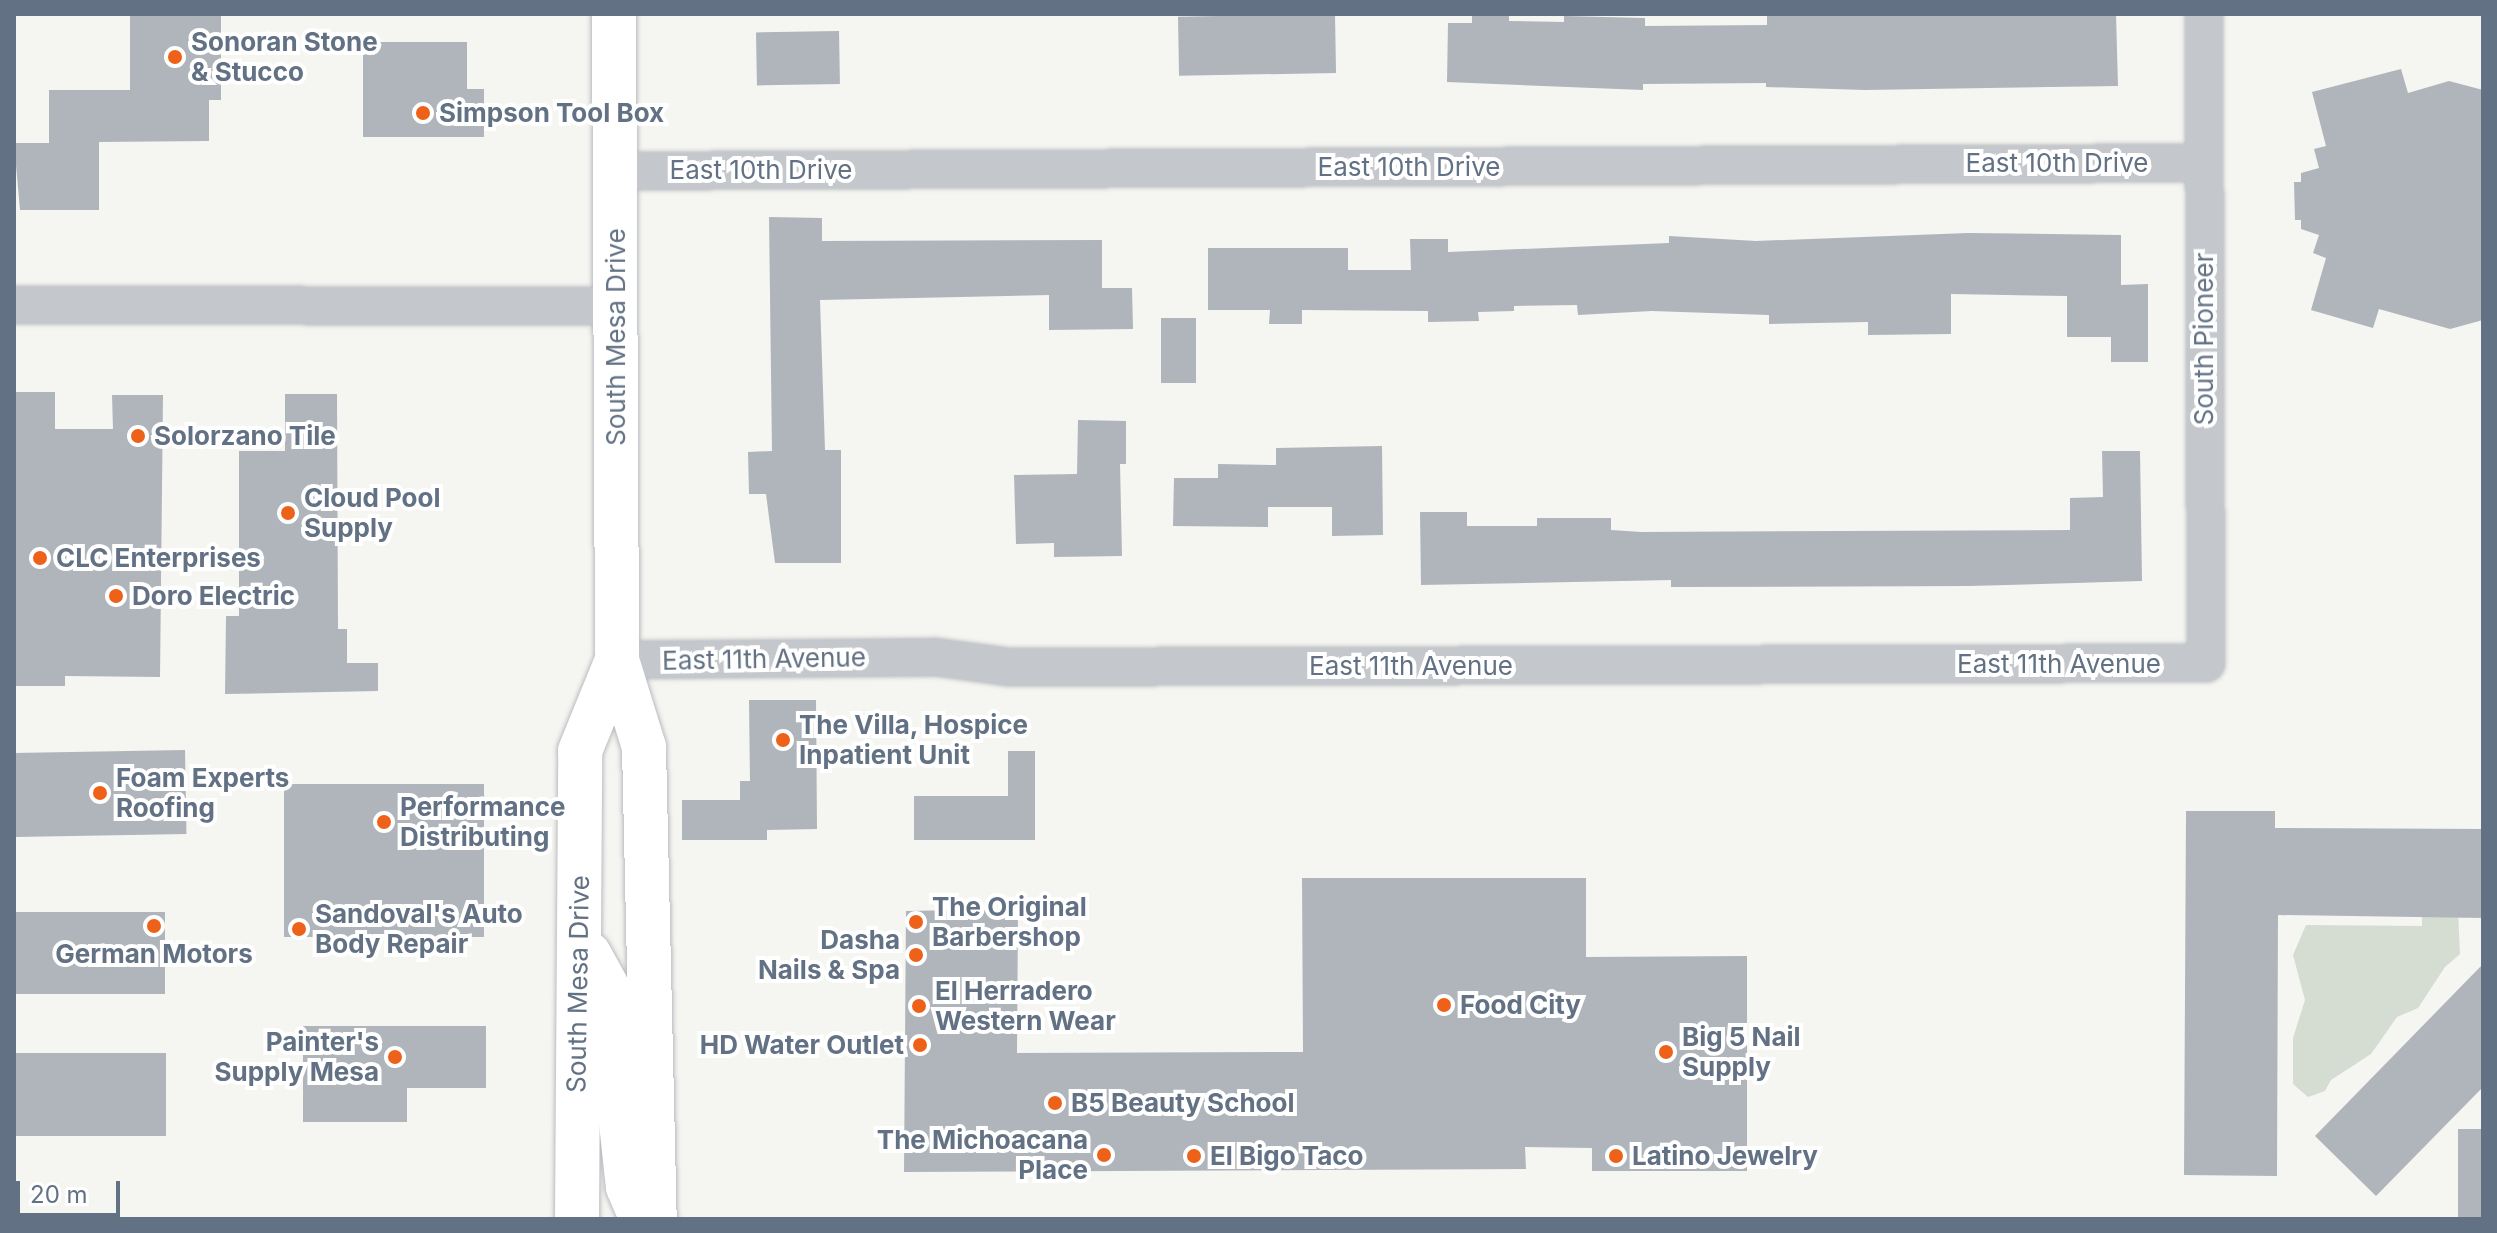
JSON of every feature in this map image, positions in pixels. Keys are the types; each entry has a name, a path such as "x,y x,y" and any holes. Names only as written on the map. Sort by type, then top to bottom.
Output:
{"main road":[{"name":"South Mesa Drive","path":"614,14 617,660 644,747 655,1219"},
{"name":"South Mesa Drive","path":"577,1219 580,751 617,660"},
{"path":"578,934 606,985 628,1187 642,1219"}],"street":[{"name":"South Pioneer","path":"2204,14 2206,663"},
{"name":"East 10th Drive","path":"615,171 2203,163"},
{"path":"14,305 616,306"},
{"name":"East 11th Avenue","path":"617,660 935,657 1009,667 2206,663"}],"shaded area":[{"path":"2458,912 2460,954 2445,967 2418,1008 2397,1017 2371,1054 2331,1080 2325,1091 2308,1097 2293,1084 2293,1038 2305,1000 2293,955 2306,925 2422,926 2422,913"}],"building":[{"path":"130,14 221,14 221,100 209,100 209,141 99,142 99,210 20,210 14,143 49,143 49,90 130,90"},
{"path":"1335,14 1336,73 1179,76 1178,17"},
{"path":"1472,14 1509,14 1509,21 1564,22 1564,16 1645,18 1645,26 1767,25 1767,14 2116,14 2118,86 1865,90 1766,87 1766,83 1643,84 1643,90 1447,82 1448,23 1472,23"},
{"path":"839,31 840,84 757,85 756,32"},
{"name":"Simpson Tool Box","path":"363,42 467,42 467,89 484,89 484,137 363,137"},
{"path":"2401,69 2408,93 2449,81 2483,90 2483,320 2450,329 2379,309 2373,328 2311,310 2326,258 2313,253 2319,235 2301,229 2301,220 2295,220 2294,182 2301,182 2301,173 2319,168 2314,149 2326,146 2312,92"},
{"path":"769,217 822,218 822,241 1102,240 1102,288 1132,288 1133,329 1049,330 1049,295 820,300 825,450 841,450 841,563 775,563 766,494 749,494 748,452 772,451"},
{"path":"1968,233 2121,235 2121,285 2148,284 2148,362 2111,362 2111,337 2067,337 2067,296 1951,294 1951,334 1868,335 1868,322 1769,324 1769,315 1652,311 1578,315 1577,305 1514,306 1514,311 1478,312 1479,321 1428,322 1428,311 1302,310 1302,324 1269,324 1270,310 1208,310 1208,248 1348,248 1348,270 1411,270 1410,239 1448,239 1448,252 1669,243 1669,236 1756,241"},
{"path":"1161,318 1196,318 1196,383 1161,383"},
{"path":"14,392 55,392 55,429 113,429 112,395 163,395 160,677 65,676 65,686 14,686"},
{"path":"285,394 337,394 338,629 347,629 347,663 378,663 378,691 225,694 226,616 239,616 239,451 285,451"},
{"path":"1078,420 1126,421 1126,464 1120,464 1122,556 1054,557 1054,543 1016,544 1014,475 1077,474"},
{"path":"1382,446 1383,535 1332,536 1332,507 1268,507 1268,527 1173,526 1174,478 1218,478 1218,464 1276,465 1276,448"},
{"path":"2102,451 2140,451 2142,581 1970,586 1671,587 1671,580 1421,585 1420,512 1467,512 1467,526 1537,526 1537,518 1611,518 1611,530 1641,532 2070,530 2070,498 2103,497"},
{"name":"The Villa, Hospice Inpatient Unit","path":"749,700 816,700 817,829 767,830 767,840 682,840 682,800 740,800 740,781 750,781"},
{"name":"Foam Experts Roofing","path":"185,750 186,834 15,837 14,753"},
{"path":"1008,751 1035,751 1035,840 914,840 914,796 1008,796"},
{"path":"284,784 484,784 484,937 284,937"},
{"path":"2186,811 2275,811 2275,828 2483,829 2483,918 2278,915 2277,1176 2184,1175"},
{"path":"1302,878 1586,878 1586,957 1747,956 1747,1171 1592,1171 1592,1148 1525,1147 1526,1169 904,1172 906,911 1018,909 1017,1053 1303,1052"},
{"path":"14,912 165,912 165,994 14,994"},
{"path":"2483,964 2483,1087 2376,1196 2315,1136"},
{"name":"Painter's Supply Mesa","path":"303,1026 486,1026 486,1088 407,1088 407,1122 303,1122"},
{"path":"14,1053 166,1053 166,1136 14,1136"},
{"path":"2458,1129 2483,1129 2483,1219 2458,1219"}],"place":[{"name":"Sonoran Stone & Stucco","path":"175,57"},
{"name":"Simpson Tool Box","path":"423,113"},
{"name":"Solorzano Tile","path":"138,436"},
{"name":"Cloud Pool Supply","path":"288,513"},
{"name":"CLC Enterprises","path":"40,558"},
{"name":"Doro Electric","path":"116,596"},
{"name":"The Villa, Hospice Inpatient Unit","path":"783,740"},
{"name":"Foam Experts Roofing","path":"100,793"},
{"name":"Performance Distributing","path":"384,822"},
{"name":"The Original Barbershop","path":"916,922"},
{"name":"German Motors","path":"154,926"},
{"name":"Sandoval's Auto Body Repair","path":"299,929"},
{"name":"Dasha Nails & Spa","path":"916,955"},
{"name":"Food City","path":"1444,1005"},
{"name":"El Herradero Western Wear","path":"919,1006"},
{"name":"HD Water Outlet","path":"920,1045"},
{"name":"Big 5 Nail Supply","path":"1666,1052"},
{"name":"Painter's Supply Mesa","path":"395,1057"},
{"name":"B5 Beauty School","path":"1055,1103"},
{"name":"The Michoacana Place","path":"1104,1155"},
{"name":"El Bigo Taco","path":"1194,1156"},
{"name":"Latino Jewelry","path":"1616,1156"}]}
